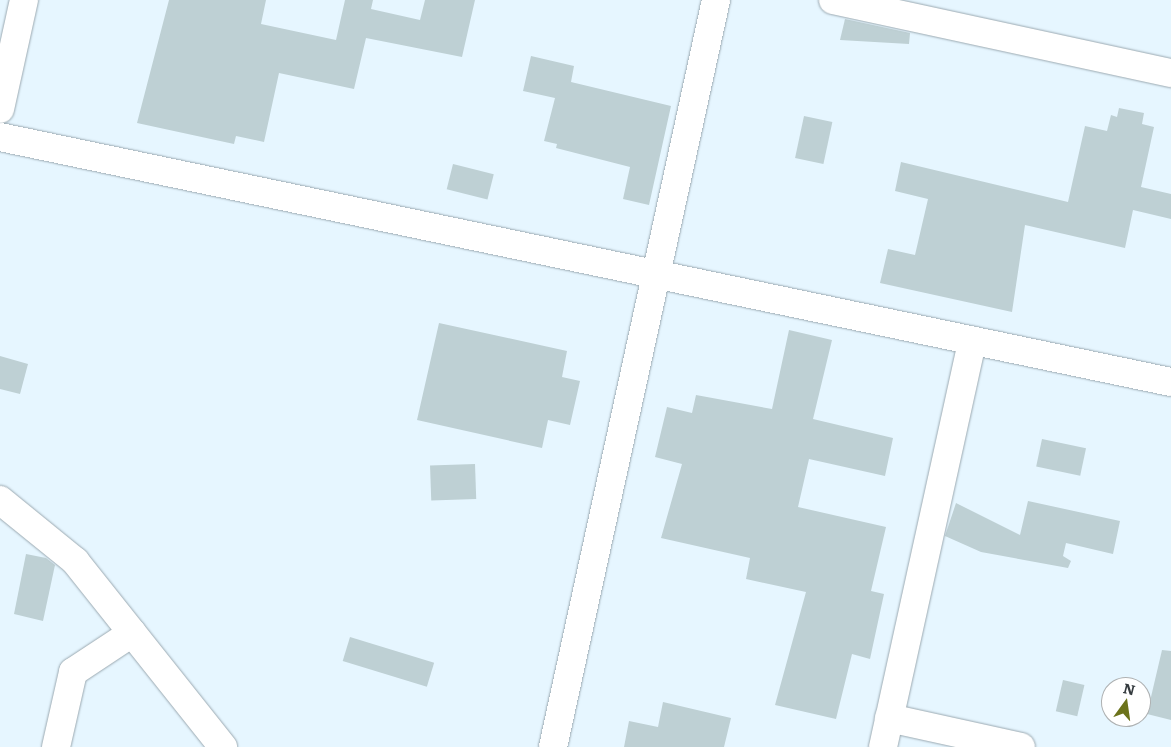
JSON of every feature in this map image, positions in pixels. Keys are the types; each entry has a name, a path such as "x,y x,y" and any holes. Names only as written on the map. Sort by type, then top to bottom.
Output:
{"street":[{"path":"0,109 24,0"},
{"path":"554,747 716,0"},
{"path":"833,0 1171,73"},
{"path":"0,137 1171,382"},
{"path":"883,747 972,341"},
{"path":"0,500 75,562 223,747"},
{"path":"56,747 73,672 132,633"},
{"path":"890,718 1021,747"}],"building":[{"path":"169,0 266,0 261,24 336,40 345,0 373,0 371,9 420,20 425,0 475,0 462,57 366,38 354,89 279,73 264,142 236,136 234,144 137,123"},
{"path":"845,19 910,33 909,44 840,40"},
{"path":"531,56 574,66 571,82 671,106 649,205 623,199 630,167 556,148 557,144 544,141 555,98 523,91"},
{"path":"1119,108 1144,113 1142,124 1154,127 1141,187 1171,194 1171,219 1133,210 1125,248 1025,225 1012,312 880,283 888,249 915,255 928,199 895,191 901,162 1068,202 1085,126 1107,131 1111,115 1117,117"},
{"path":"804,116 832,122 823,164 795,158"},
{"path":"453,164 494,174 487,199 447,189"},
{"path":"439,323 567,351 562,377 580,381 570,425 548,420 542,448 417,420"},
{"path":"789,330 832,340 813,419 893,438 885,476 809,459 798,507 886,527 871,591 884,594 870,659 852,654 836,719 775,705 806,592 746,579 750,558 661,538 682,464 655,457 667,407 692,413 696,395 772,409"},
{"path":"0,356 28,364 20,394 0,389"},
{"path":"1042,439 1086,448 1080,476 1036,466"},
{"path":"475,464 476,499 431,501 430,466"},
{"path":"1028,501 1120,521 1113,554 1066,543 1063,556 1071,561 1068,568 981,552 945,536 956,503 1020,535"},
{"path":"26,554 46,558 55,565 43,621 14,614"},
{"path":"350,637 434,663 427,687 343,661"},
{"path":"1162,650 1171,651 1171,720 1151,715 1151,697"},
{"path":"1063,680 1084,685 1077,716 1056,711"},
{"path":"663,702 731,718 724,747 624,747 629,721 658,727"}]}
